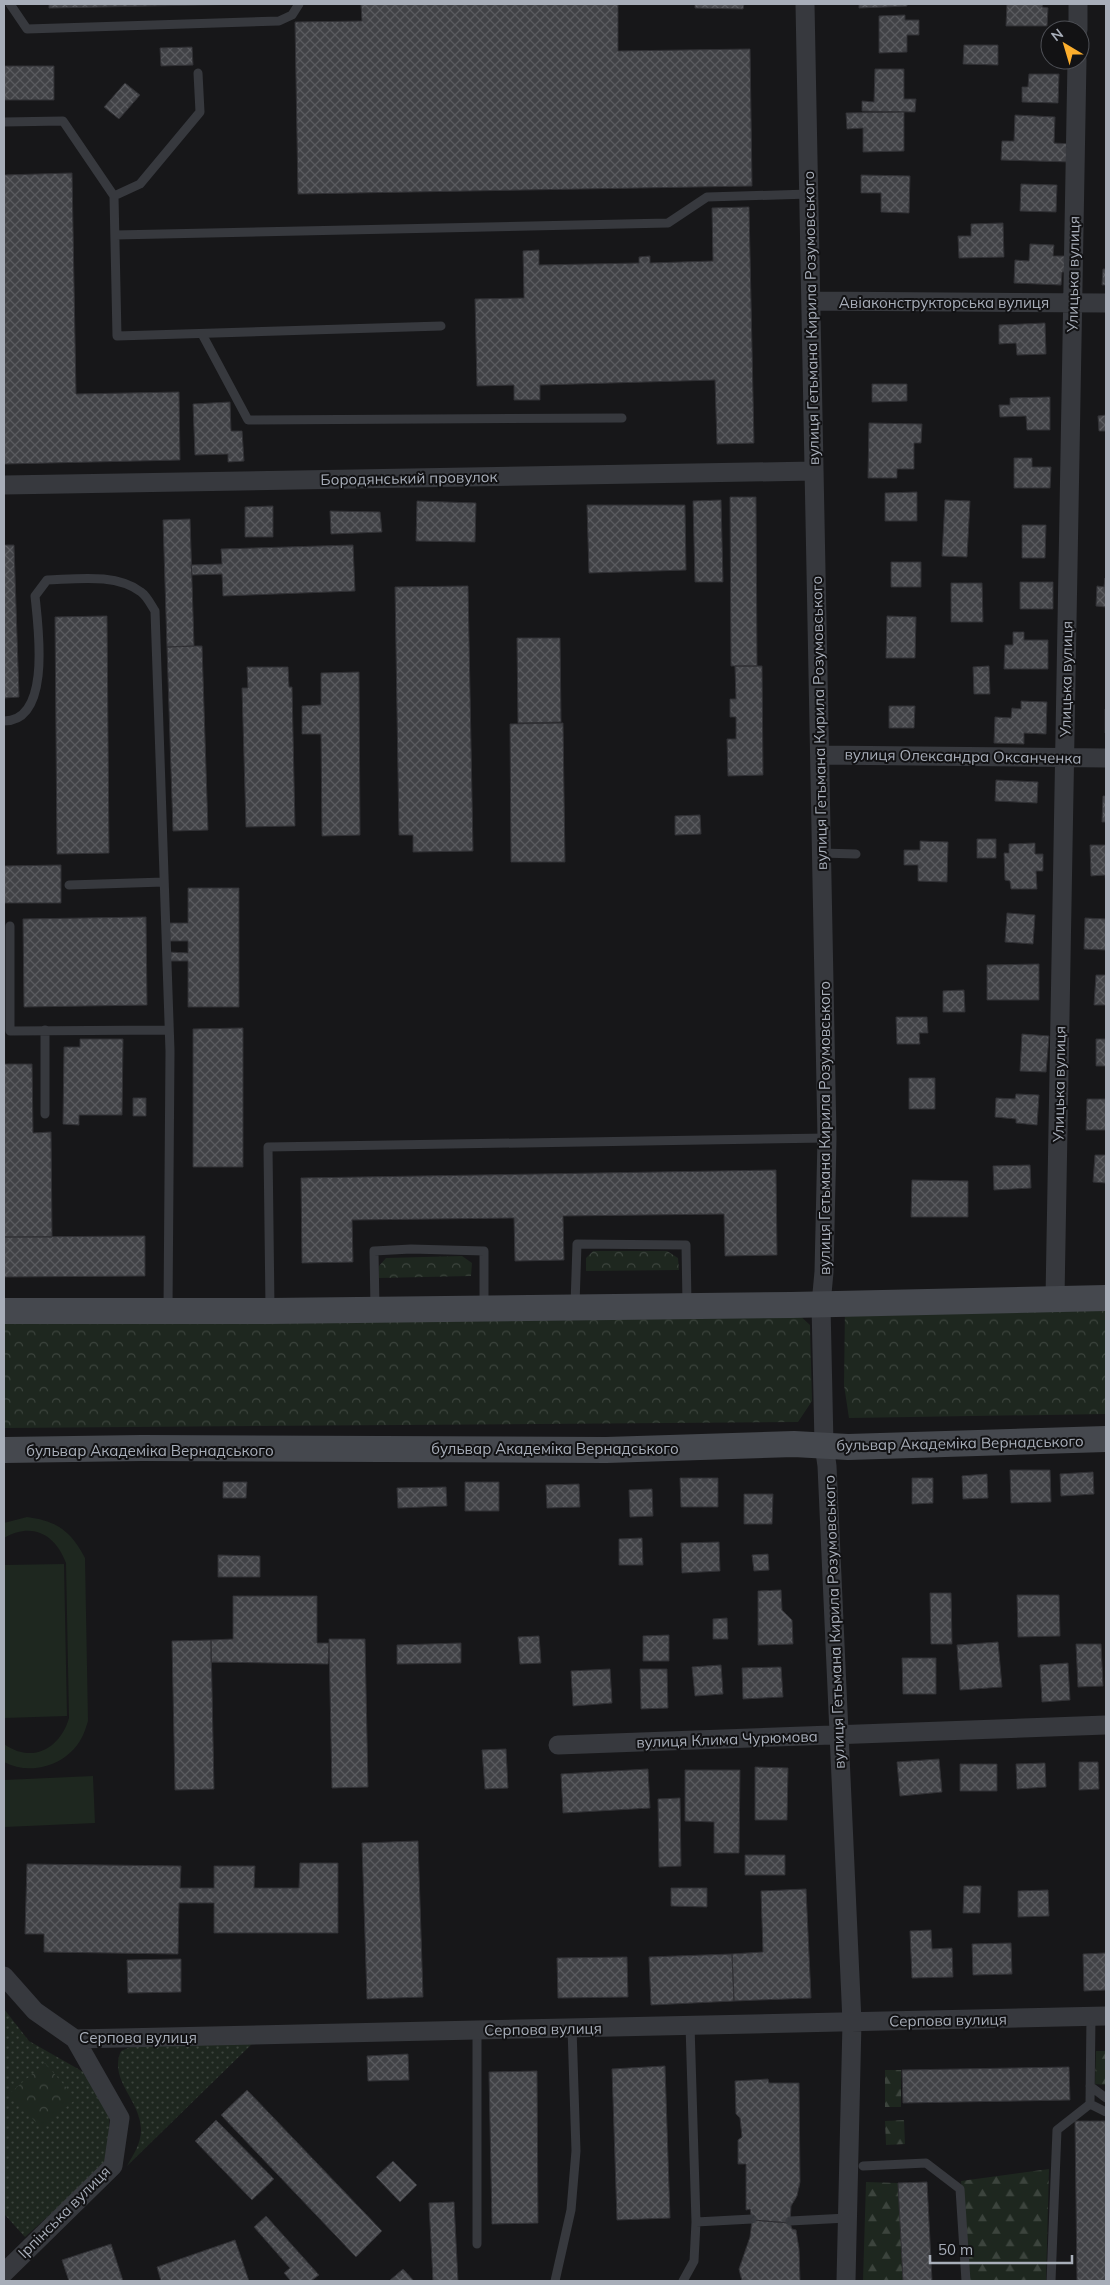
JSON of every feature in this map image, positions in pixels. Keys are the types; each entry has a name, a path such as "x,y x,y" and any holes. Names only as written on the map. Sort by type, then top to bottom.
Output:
{"main road":[{"path":"4,1311 270,1311 687,1304 821,1304 1106,1298"},
{"name":"бульвар Академіка Вернадського","path":"4,1450 142,1448 606,1450 794,1444 848,1447 1106,1439"}],"street":[{"name":"вулиця Гетьмана Кирила Розумовського","path":"805,4 827,1138 824,1272 821,1304 824,1445 827,1466 852,2022 846,2281"},
{"path":"1078,4 1078,20"},
{"name":"Улицька вулиця","path":"1055,1298 1077,70"},
{"name":"Авіаконструкторська вулиця","path":"811,300 1106,303"},
{"name":"Бородянський провулок","path":"4,485 814,471"},
{"name":"вулиця Олександра Оксанченка","path":"820,755 1106,758"},
{"name":"вулиця Клима Чурюмова","path":"558,1745 1106,1725"},
{"name":"Серпова вулиця","path":"4,1976 35,2011 75,2039 1099,2016"},
{"name":"Ірпінська вулиця","path":"4,2273 113,2166 120,2118 75,2039"}],"lane":[{"path":"10,4 27,29 279,21 292,15 299,4"},
{"path":"114,196 140,184 200,112 198,73"},
{"path":"4,122 63,121 114,196 117,336 441,326"},
{"path":"115,235 668,223 707,197 809,194"},
{"path":"202,334 248,420 622,418"},
{"path":"4,721 22,715 36,695 40,642 35,596 47,580 81,578 121,581 143,593 155,611 169,1030 168,1311"},
{"path":"822,853 856,854"},
{"path":"69,884 164,882"},
{"path":"10,926 10,1030 169,1030"},
{"path":"45,1030 45,1114"},
{"path":"270,1311 268,1148 827,1138"},
{"path":"575,1306 577,1244 686,1245 687,1304"},
{"path":"375,1309 374,1251 411,1249 484,1251 484,1308"},
{"path":"1090,2104 1090,2086 1099,2016"},
{"path":"683,2281 694,2261 696,2222 690,2025"},
{"path":"555,2281 571,2210 576,2151 572,2028"},
{"path":"477,2030 477,2244"},
{"path":"1090,2086 1106,2098"},
{"path":"1090,2104 1106,2112"},
{"path":"1052,2281 1057,2130 1090,2104"},
{"path":"863,2166 926,2163 960,2189 966,2281"},
{"path":"790,2221 847,2218"},
{"path":"696,2222 752,2219"}],"green space":[{"path":"593,1251 667,1251 678,1258 679,1270 586,1271 586,1258"},
{"path":"462,1256 472,1263 471,1276 379,1278 379,1266 386,1258"},
{"path":"1106,1300 1106,1414 849,1418 844,1385 845,1307"},
{"path":"797,1313 810,1325 812,1401 798,1422 4,1428 4,1320"},
{"path":"27,1517 47,1521 62,1529 74,1541 85,1558 88,1721 81,1739 66,1756 47,1766 36,1768 14,1766 4,1762 4,1744 14,1750 25,1753 44,1750 59,1738 69,1718 66,1563 56,1545 49,1538 41,1534 33,1531 24,1531 4,1538 4,1523"},
{"path":"64,1564 67,1716 4,1718 4,1565"},
{"path":"93,1776 95,1823 5,1827 4,1780"},
{"path":"4,2009 29,2041 87,2074 110,2111 107,2163 25,2237 4,2214"},
{"path":"255,2041 127,2166 138,2145 141,2130 140,2119 119,2071 118,2061 121,2051 133,2046"},
{"path":"1096,2051 1106,2051 1106,2085 1095,2084"},
{"path":"45,2063 76,2099 41,2128 10,2093"},
{"path":"885,2070 901,2070 901,2107 885,2107"},
{"path":"904,2120 905,2144 886,2145 885,2121"},
{"path":"1049,2169 1046,2281 970,2281 961,2181"},
{"path":"866,2182 898,2183 903,2281 863,2281"}],"building":[{"path":"49,4 249,4 49,8"},
{"path":"361,4 618,4 618,51 750,49 752,186 298,194 295,22 362,21"},
{"path":"695,4 744,4 743,9 695,8"},
{"path":"859,4 907,4 907,6 859,8"},
{"path":"1007,4 1043,4 1042,7 1048,8 1047,20 1040,20 1040,26 1006,26"},
{"path":"905,15 905,20 919,20 919,35 907,35 907,52 879,53 879,16"},
{"path":"964,45 998,45 998,65 963,64"},
{"path":"192,47 193,65 161,66 160,48"},
{"path":"4,66 54,66 54,100 4,100"},
{"path":"875,69 904,69 904,99 916,99 915,112 862,111 862,101 874,102"},
{"path":"1029,74 1059,74 1058,103 1022,102 1022,87 1028,87"},
{"path":"125,83 140,95 119,119 104,107"},
{"path":"904,112 904,151 863,152 863,128 847,129 846,113"},
{"path":"1015,115 1055,117 1054,143 1071,144 1071,162 1001,160 1002,141 1014,141"},
{"path":"72,173 76,394 179,392 180,460 4,464 4,175"},
{"path":"861,175 910,176 909,213 881,212 881,193 861,193"},
{"path":"1021,184 1057,185 1056,212 1020,211"},
{"path":"749,207 754,443 717,444 715,380 540,385 540,400 514,400 514,385 477,386 475,299 524,298 523,251 539,250 539,265 639,263 639,257 650,256 650,263 713,261 712,208"},
{"path":"1003,223 1004,257 959,258 958,236 971,236 971,224"},
{"path":"1030,244 1054,245 1053,256 1069,256 1068,272 1062,272 1061,285 1014,283 1015,260 1029,261"},
{"path":"1103,269 1106,269 1106,285 1102,285"},
{"path":"1045,323 1046,354 1017,355 1016,343 999,344 999,325"},
{"path":"872,384 907,384 907,401 872,402"},
{"path":"1050,397 1050,430 1027,430 1026,416 1000,417 999,405 1010,405 1010,398"},
{"path":"230,402 231,431 242,431 244,461 228,462 228,454 195,455 193,404"},
{"path":"1106,415 1106,431 1099,431 1098,416"},
{"path":"869,423 922,424 921,443 914,443 914,469 897,469 897,478 868,478"},
{"path":"1014,458 1032,458 1032,467 1051,467 1050,488 1014,488"},
{"path":"917,492 917,521 885,521 885,493"},
{"path":"730,497 756,497 757,666 731,666"},
{"path":"721,500 723,582 695,582 693,501"},
{"path":"945,500 970,501 967,557 942,556"},
{"path":"417,501 476,503 475,542 416,541"},
{"path":"587,505 685,505 686,570 589,573"},
{"path":"273,506 273,537 245,537 245,507"},
{"path":"330,511 380,512 382,532 331,534"},
{"path":"190,519 194,646 167,647 163,520"},
{"path":"1022,525 1046,525 1045,558 1022,558"},
{"path":"4,545 14,545 19,697 4,698"},
{"path":"353,545 355,591 223,596 222,574 192,575 191,565 222,564 221,549"},
{"path":"891,562 921,562 921,587 891,587"},
{"path":"1105,578 1106,607 1096,606 1097,586 1104,587"},
{"path":"1020,582 1053,582 1053,609 1020,609"},
{"path":"951,583 982,583 983,622 951,622"},
{"path":"468,586 473,851 413,852 413,835 399,835 395,587"},
{"path":"107,616 109,853 57,854 55,617"},
{"path":"887,616 916,617 915,658 886,658"},
{"path":"1013,632 1024,632 1024,640 1048,640 1048,669 1004,669 1005,645 1013,645"},
{"path":"517,638 560,638 561,722 518,723"},
{"path":"202,646 208,830 173,831 167,647"},
{"path":"735,666 762,666 763,775 728,776 727,739 736,739 736,717 730,717 730,699 736,699"},
{"path":"989,666 990,694 974,694 973,667"},
{"path":"247,667 288,667 289,687 292,687 295,826 246,827 242,688 248,688"},
{"path":"359,672 360,835 322,836 321,734 302,734 302,706 321,705 321,673"},
{"path":"1021,701 1047,702 1046,734 1024,733 1024,744 994,743 995,717 1011,718 1012,708 1021,709"},
{"path":"889,706 915,706 914,728 889,728"},
{"path":"1106,709 1106,733 1105,733"},
{"path":"563,723 565,862 511,862 510,724"},
{"path":"996,780 1038,782 1037,803 995,801"},
{"path":"1103,796 1106,796 1106,822 1102,822"},
{"path":"700,815 701,834 675,835 675,816"},
{"path":"977,839 996,839 996,858 977,858"},
{"path":"920,841 948,842 947,882 918,881 918,865 904,865 904,850 920,850"},
{"path":"1035,843 1035,854 1043,854 1043,871 1036,871 1037,889 1011,889 1010,881 1005,880 1004,853 1009,853 1009,844"},
{"path":"1090,845 1106,845 1106,884 1105,875 1091,876"},
{"path":"61,865 61,903 4,903 4,866"},
{"path":"188,888 239,888 239,1007 188,1007 188,961 169,961 169,952 188,953 188,941 169,941 169,923 188,923"},
{"path":"1007,913 1035,915 1033,944 1005,942"},
{"path":"146,917 147,1005 24,1007 23,919"},
{"path":"1085,918 1106,919 1106,950 1084,949"},
{"path":"1039,964 1039,1000 987,1000 987,965"},
{"path":"1096,975 1106,975 1106,1005 1094,1005"},
{"path":"964,990 965,1012 943,1012 943,991"},
{"path":"896,1017 927,1017 928,1033 919,1033 920,1044 897,1044"},
{"path":"243,1028 243,1167 193,1167 193,1029"},
{"path":"1022,1034 1049,1036 1046,1072 1020,1071"},
{"path":"80,1039 123,1039 122,1115 79,1115 79,1125 63,1124 64,1047 80,1047"},
{"path":"1096,1039 1106,1039 1106,1066 1096,1066"},
{"path":"4,1064 32,1064 33,1133 51,1132 52,1237 4,1237"},
{"path":"909,1078 935,1078 935,1109 909,1109"},
{"path":"1016,1094 1039,1095 1037,1125 1016,1123 1016,1119 995,1117 996,1098 1015,1099"},
{"path":"133,1098 146,1098 146,1116 133,1116"},
{"path":"1087,1099 1106,1099 1106,1130 1086,1130"},
{"path":"1095,1155 1106,1155 1106,1183 1093,1182"},
{"path":"1030,1165 1031,1188 994,1190 993,1166"},
{"path":"776,1170 777,1255 725,1256 724,1214 563,1216 564,1260 515,1261 514,1218 352,1220 353,1262 302,1263 301,1178"},
{"path":"912,1180 968,1181 968,1217 911,1217"},
{"path":"145,1236 145,1276 4,1277 4,1237"},
{"path":"1010,1470 1050,1470 1051,1502 1011,1503"},
{"path":"1093,1472 1094,1494 1061,1496 1060,1474"},
{"path":"987,1474 988,1498 963,1499 962,1476"},
{"path":"680,1478 718,1478 718,1507 681,1507"},
{"path":"912,1478 933,1478 933,1503 912,1504"},
{"path":"223,1482 247,1482 246,1498 223,1498"},
{"path":"465,1482 499,1482 499,1511 465,1511"},
{"path":"579,1484 580,1507 547,1508 546,1485"},
{"path":"446,1487 447,1506 398,1508 397,1488"},
{"path":"652,1489 653,1516 630,1517 629,1490"},
{"path":"744,1494 773,1494 772,1524 744,1524"},
{"path":"642,1538 643,1565 619,1565 619,1539"},
{"path":"719,1542 720,1571 682,1573 681,1543"},
{"path":"768,1554 769,1570 754,1571 752,1555"},
{"path":"218,1555 260,1556 260,1577 218,1577"},
{"path":"781,1590 782,1610 792,1620 793,1644 758,1645 758,1591"},
{"path":"930,1593 951,1593 952,1644 931,1644"},
{"path":"1017,1595 1059,1595 1060,1636 1018,1637"},
{"path":"233,1596 317,1596 317,1643 329,1643 328,1664 211,1662 211,1640 233,1639"},
{"path":"727,1618 728,1639 713,1639 713,1619"},
{"path":"669,1635 669,1661 643,1661 643,1636"},
{"path":"539,1636 541,1663 520,1664 518,1637"},
{"path":"329,1639 365,1639 368,1787 332,1788"},
{"path":"211,1640 214,1789 175,1790 172,1641"},
{"path":"998,1642 1002,1687 960,1690 957,1645"},
{"path":"461,1643 461,1663 397,1664 397,1645"},
{"path":"1076,1644 1101,1644 1103,1686 1078,1687"},
{"path":"902,1658 936,1658 936,1694 903,1694"},
{"path":"1068,1663 1070,1700 1042,1702 1040,1665"},
{"path":"721,1665 723,1694 695,1696 692,1667"},
{"path":"781,1667 783,1697 743,1699 742,1668"},
{"path":"610,1669 612,1703 573,1706 571,1671"},
{"path":"640,1669 667,1669 668,1708 641,1709"},
{"path":"506,1749 508,1788 485,1789 482,1750"},
{"path":"939,1759 942,1792 900,1796 897,1762"},
{"path":"1079,1762 1098,1762 1099,1789 1079,1790"},
{"path":"1045,1763 1046,1787 1017,1789 1016,1764"},
{"path":"960,1764 997,1764 997,1791 960,1791"},
{"path":"755,1767 788,1768 787,1820 755,1820"},
{"path":"648,1769 650,1808 563,1813 561,1774"},
{"path":"685,1770 740,1770 739,1853 714,1853 714,1822 685,1821"},
{"path":"680,1798 681,1866 659,1867 658,1799"},
{"path":"418,1841 423,1997 367,1999 362,1843"},
{"path":"745,1855 785,1855 785,1875 745,1875"},
{"path":"300,1863 338,1863 338,1933 214,1933 214,1903 179,1903 178,1954 44,1952 44,1934 25,1934 27,1864 181,1866 180,1888 214,1888 214,1866 255,1866 254,1888 299,1888"},
{"path":"964,1886 981,1886 980,1913 963,1913"},
{"path":"671,1888 707,1888 707,1907 671,1906"},
{"path":"806,1889 811,1998 734,2001 732,1954 763,1952 761,1891"},
{"path":"1048,1890 1049,1916 1018,1917 1018,1891"},
{"path":"931,1930 932,1949 952,1948 953,1977 912,1978 910,1931"},
{"path":"1011,1943 1012,1974 973,1975 972,1944"},
{"path":"1106,1953 1106,1990 1084,1991 1083,1954"},
{"path":"732,1954 734,2001 651,2005 649,1957"},
{"path":"627,1957 628,1997 558,1998 557,1958"},
{"path":"181,1959 181,1992 128,1993 127,1960"},
{"path":"408,2054 409,2080 368,2081 367,2056"},
{"path":"665,2066 670,2218 617,2220 612,2069"},
{"path":"1069,2067 1070,2100 903,2103 902,2070"},
{"path":"537,2071 538,2223 492,2224 489,2072"},
{"path":"768,2079 769,2083 799,2083 800,2182 797,2196 791,2206 790,2223 752,2220 750,2209 746,2210 746,2164 738,2164 738,2140 742,2137 740,2118 736,2114 735,2081"},
{"path":"247,2090 382,2231 356,2257 221,2115"},
{"path":"216,2120 274,2179 252,2200 195,2141"},
{"path":"1075,2121 1106,2121 1106,2281 1077,2281"},
{"path":"393,2161 417,2185 400,2202 376,2177"},
{"path":"927,2182 932,2281 903,2281 898,2183"},
{"path":"454,2202 458,2281 433,2281 429,2203"},
{"path":"266,2216 319,2275 311,2281 291,2281 284,2273 290,2268 254,2227"},
{"path":"752,2220 790,2223 792,2229 796,2230 799,2249 800,2281 742,2281 739,2269 750,2237"},
{"path":"235,2240 249,2281 161,2281 157,2267"},
{"path":"111,2244 123,2281 69,2281 62,2260"},
{"path":"403,2269 414,2281 389,2281"}]}
